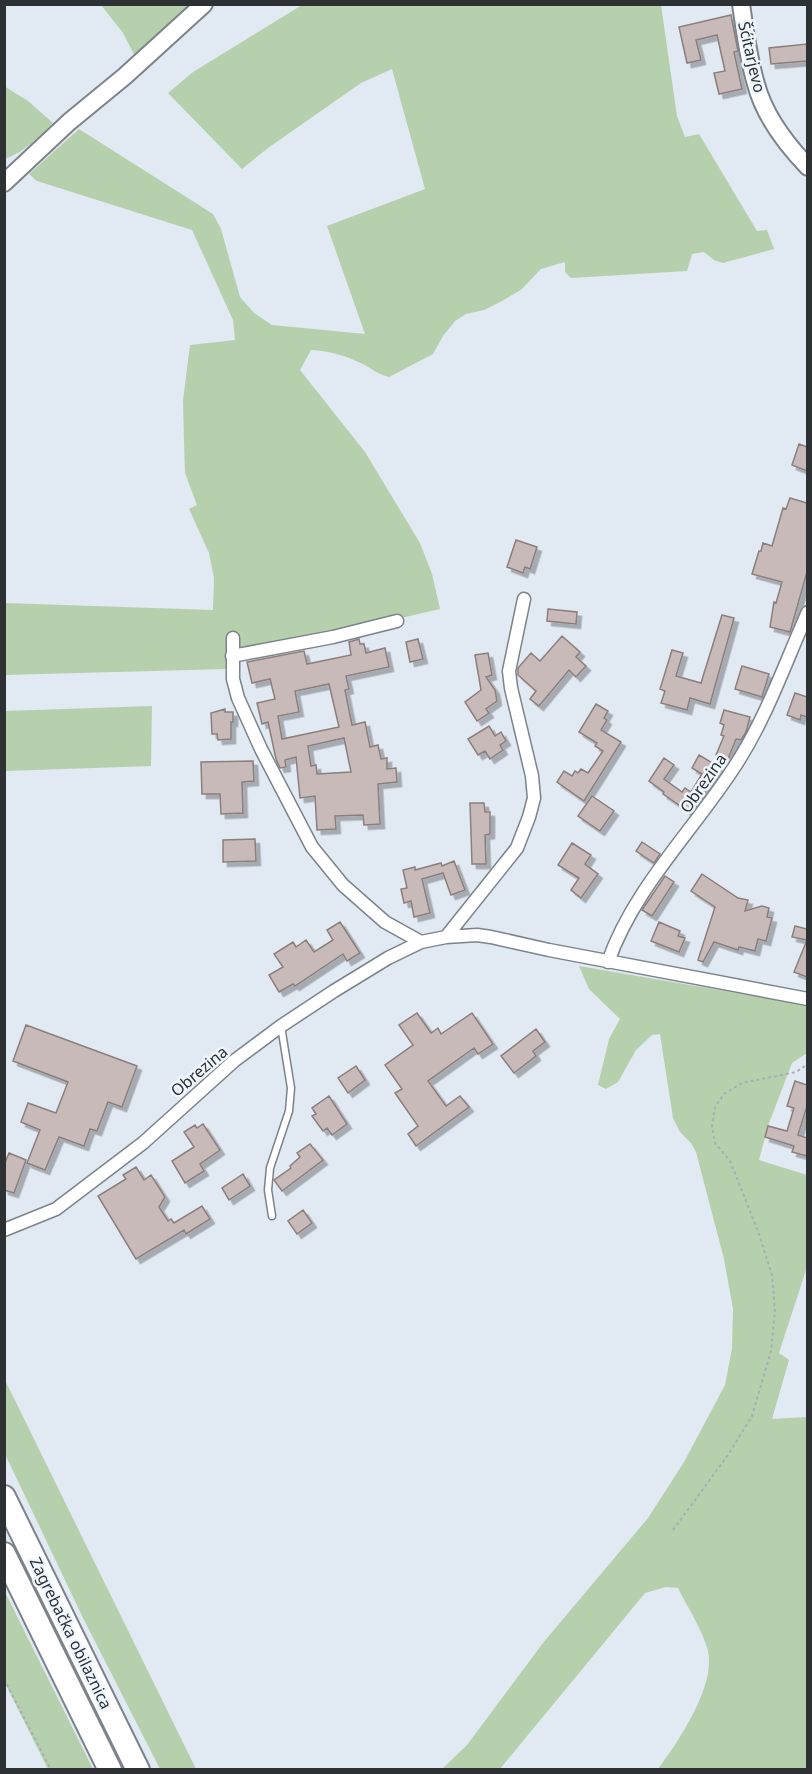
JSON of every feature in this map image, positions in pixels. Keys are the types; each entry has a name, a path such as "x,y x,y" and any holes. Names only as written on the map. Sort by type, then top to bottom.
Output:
{"highway":[{"name":"Zagrebačka obilaznica","path":"4,1497 138,1770"},
{"name":"Zagrebačka obilaznica","path":"4,1554 110,1770"}],"main road":[{"path":"4,183 69,122 125,76 204,4"},
{"name":"Šćitarjevo","path":"741,4 756,86 765,107 786,141 807,167"}],"street":[{"path":"446,937 517,848 534,798 532,776 509,671 524,599"},
{"name":"Obrezina","path":"608,962 625,922 650,882 736,765 757,728 807,612"},
{"path":"232,656 322,640 397,621"},
{"path":"232,638 233,679 238,698 261,749 312,847 343,885 385,922 421,942"},
{"name":"Obrezina","path":"4,1230 56,1209 142,1143 226,1068 281,1026 388,958 421,942 446,937 477,935 491,937 608,962 807,999"}],"lane":[{"path":"272,1216 268,1190 270,1168 289,1111 291,1088 281,1026"}],"path":[{"path":"673,1530 728,1455 752,1416 771,1351 775,1312 772,1275 758,1231 730,1161 715,1143 712,1127 715,1107 724,1094 742,1083 796,1072 807,1064"},
{"path":"4,1679 51,1770"}],"green space":[{"path":"101,5 193,5 135,56 123,33"},
{"path":"302,5 661,5 677,116 685,137 699,134 757,231 767,230 774,249 723,263 714,260 704,252 692,254 687,271 571,278 565,272 565,262 541,269 522,289 484,310 466,314 455,321 433,354 389,377 344,356 311,350 300,370 365,452 420,543 432,574 440,609 301,641 227,651 226,669 5,675 5,603 213,610 214,578 209,553 189,509 197,505 185,473 183,401 190,345 235,340 233,320 192,230 37,181 29,174 79,129 213,214 221,229 240,297 254,313 272,325 365,334 327,226 425,189 392,69 361,83 242,169 168,93 193,72"},
{"path":"4,86 28,101 53,123 25,148 5,159"},
{"path":"152,706 151,766 5,771 5,711"},
{"path":"579,966 807,1005 807,1053 792,1063 768,1126 759,1160 807,1175 807,1267 779,1353 789,1360 772,1419 807,1417 807,1769 658,1769 694,1713 701,1697 709,1665 708,1651 703,1636 678,1588 666,1587 645,1593 500,1769 441,1770 467,1745 543,1643 648,1518 684,1462 725,1385 732,1349 733,1309 724,1259 696,1152 680,1132 673,1118 660,1034 652,1035 636,1050 618,1082 606,1089 598,1085 609,1039 620,1019 589,989"},
{"path":"5,1380 196,1769 160,1769 84,1620 5,1454"},
{"path":"4,1590 93,1769 48,1769 5,1683"}],"building":[{"path":"731,15 738,51 734,52 742,89 719,94 714,73 725,71 717,35 696,40 701,60 687,63 679,27"},
{"path":"807,44 807,61 771,64 769,48"},
{"path":"799,444 807,447 807,471 792,465"},
{"path":"790,498 807,503 807,572 790,632 770,627 774,602 776,603 782,582 752,574 763,543 772,546 783,508 786,509"},
{"path":"516,540 537,547 530,569 525,567 523,573 507,567"},
{"path":"548,609 577,612 576,624 547,621"},
{"path":"722,615 734,618 710,704 690,698 687,710 661,703 665,691 660,689 672,650 683,653 676,676 701,683"},
{"path":"562,636 580,652 576,657 586,666 576,677 569,670 539,706 530,699 536,691 518,675 518,668 531,653 540,661"},
{"path":"359,639 360,644 364,644 366,653 385,648 389,667 346,676 349,689 345,690 352,725 365,722 370,747 378,745 381,759 387,758 387,769 396,768 397,782 378,784 380,824 364,825 363,815 335,816 336,829 317,830 315,796 300,798 296,757 285,760 286,767 280,768 268,722 262,724 257,703 275,699 270,679 252,683 247,662 304,651 307,664 351,655 349,642","holes":["329,684 339,727 282,739 278,716 299,712 295,691","344,738 351,772 317,774 316,765 311,766 308,746"]},
{"path":"418,639 423,659 410,662 406,642"},
{"path":"488,653 492,675 486,677 495,690 497,701 486,709 489,713 477,721 465,702 481,690 475,655"},
{"path":"742,666 769,674 762,697 735,689"},
{"path":"795,693 807,697 807,717 801,715 800,720 787,715"},
{"path":"596,704 608,711 604,718 607,720 601,730 621,742 584,801 557,782 564,771 572,776 575,771 578,773 581,769 588,773 603,751 595,746 597,743 579,732"},
{"path":"225,709 225,712 233,712 231,739 218,740 217,734 212,734 211,713"},
{"path":"724,710 750,717 746,732 741,740 736,739 728,759 716,755 724,736 721,735 724,725 720,723"},
{"path":"489,726 495,736 501,732 506,741 500,745 503,750 490,759 485,751 478,755 468,739"},
{"path":"699,755 719,767 689,812 649,781 664,758 674,765 664,779 682,792 685,788 691,792 702,774 692,768"},
{"path":"253,761 254,781 242,782 243,813 221,814 220,794 202,794 201,762"},
{"path":"592,796 614,811 600,831 578,816"},
{"path":"470,803 484,803 485,812 490,812 490,834 485,835 486,864 472,864"},
{"path":"255,839 256,861 223,862 223,840"},
{"path":"642,842 660,854 654,863 636,851"},
{"path":"572,843 591,855 585,864 598,874 581,898 571,890 579,878 558,865"},
{"path":"454,861 465,890 451,895 443,873 422,879 430,913 414,917 411,901 404,903 401,889 407,888 403,870 415,867 415,870 441,863 442,866"},
{"path":"702,874 738,898 748,900 745,911 762,906 769,908 767,917 772,918 766,941 758,939 755,951 739,947 738,950 714,942 703,962 698,960 715,907 691,891"},
{"path":"665,876 674,882 652,916 642,910"},
{"path":"340,922 360,953 347,961 343,954 295,986 293,984 279,992 269,975 283,967 274,954 293,942 296,947 306,940 314,952 333,940 327,930"},
{"path":"659,922 680,931 678,936 685,938 679,952 651,941"},
{"path":"795,926 807,929 807,940 792,937"},
{"path":"807,940 807,977 794,972"},
{"path":"417,1013 431,1033 438,1028 441,1034 472,1013 493,1044 478,1054 474,1048 428,1081 446,1106 460,1096 469,1107 416,1146 408,1134 418,1126 395,1093 402,1089 385,1065 413,1045 399,1025"},
{"path":"26,1025 137,1066 122,1107 108,1102 97,1131 90,1129 84,1146 59,1137 45,1170 27,1163 40,1130 21,1122 28,1103 56,1113 68,1082 13,1061"},
{"path":"536,1029 545,1042 533,1051 536,1056 514,1073 501,1056"},
{"path":"356,1066 365,1080 348,1093 338,1078"},
{"path":"795,1081 807,1085 807,1106 798,1135 807,1138 807,1156 792,1152 794,1146 765,1137 768,1126 787,1131 794,1108 787,1106"},
{"path":"329,1096 347,1124 332,1135 327,1128 323,1131 312,1116 316,1114 312,1108"},
{"path":"203,1124 220,1150 200,1164 204,1171 185,1183 172,1161 194,1147 184,1132 195,1125 197,1128"},
{"path":"310,1144 323,1160 282,1191 274,1180 291,1168 290,1166 300,1157 297,1153"},
{"path":"9,1153 26,1160 14,1193 4,1190 4,1165"},
{"path":"136,1167 144,1180 151,1175 165,1197 159,1207 168,1221 171,1219 174,1223 202,1206 210,1219 186,1234 184,1230 136,1259 98,1196 126,1179 123,1175"},
{"path":"243,1174 250,1186 229,1200 222,1188"},
{"path":"303,1210 312,1223 297,1234 288,1221"}]}
